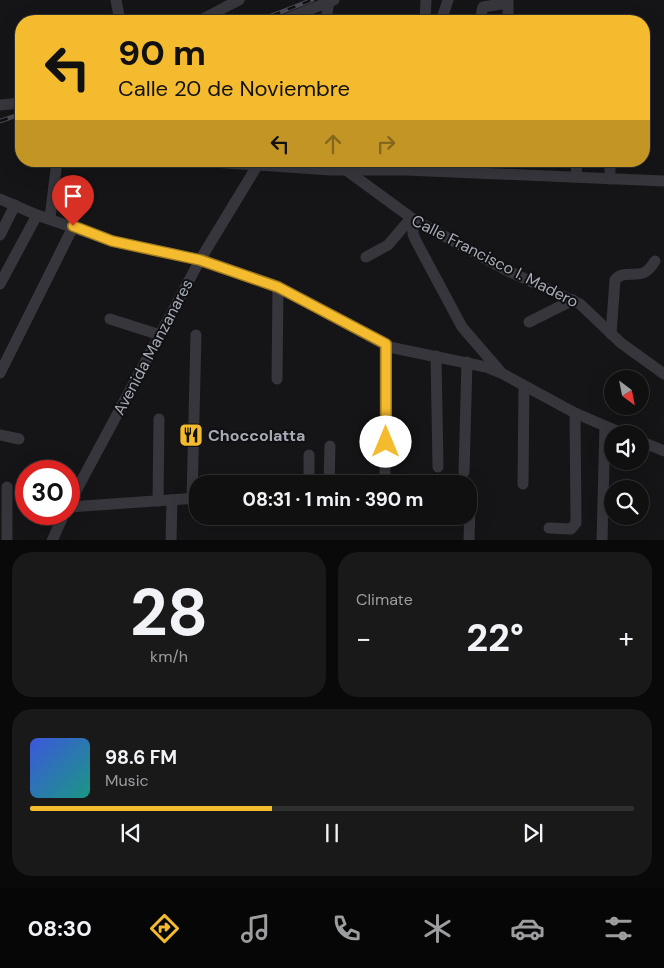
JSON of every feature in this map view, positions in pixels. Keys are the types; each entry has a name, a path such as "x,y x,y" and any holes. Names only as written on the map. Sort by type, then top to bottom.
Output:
{"street":[{"path":"116,0 119,15"},
{"path":"210,15 238,0"},
{"path":"426,0 426,15"},
{"path":"443,15 448,0"},
{"path":"482,15 483,7 501,4 503,0"},
{"path":"508,0 508,15"},
{"path":"296,15 330,1"},
{"path":"327,15 330,1"},
{"path":"0,105 15,105"},
{"path":"50,218 56,167"},
{"name":"Avenida Manzanares","path":"80,484 200,260 257,167"},
{"path":"334,167 346,170 406,170 664,181"},
{"path":"576,177 577,167"},
{"path":"610,167 610,179"},
{"name":"Calle Francisco I. Madero","path":"346,170 412,219 506,270 573,300 588,311 611,334 664,374"},
{"path":"0,199 112,241 200,260 278,287 395,348 486,367 604,426"},
{"path":"0,234 15,205"},
{"path":"0,284 37,214"},
{"path":"366,257 388,245 412,219"},
{"path":"412,219 413,234 416,241 458,320 503,374"},
{"path":"0,373 73,226"},
{"path":"611,334 615,280 622,275 642,273 649,269 655,261"},
{"path":"276,379 278,287"},
{"path":"529,322 573,300"},
{"path":"110,319 160,335"},
{"path":"195,475 196,335"},
{"path":"385,475 386,344"},
{"path":"436,356 438,467"},
{"path":"464,472 467,362"},
{"path":"523,484 524,386"},
{"path":"549,528 571,529 576,523 576,413"},
{"path":"158,501 159,419"},
{"path":"0,435 19,439"},
{"path":"649,445 664,451"},
{"path":"329,475 330,446"},
{"path":"309,455 310,475"},
{"path":"602,540 604,464"},
{"path":"7,487 7,540"},
{"path":"80,505 189,499"},
{"path":"171,540 172,500"},
{"path":"52,540 59,525"},
{"path":"468,540 469,525"}],"railway":[{"path":"273,15 312,0"},
{"path":"0,121 15,116"}],"place":[{"name":"Choccolatta","path":"191,435"}],"route":[{"path":"73,226 112,241 200,260 278,287 386,344 386,442"}]}
